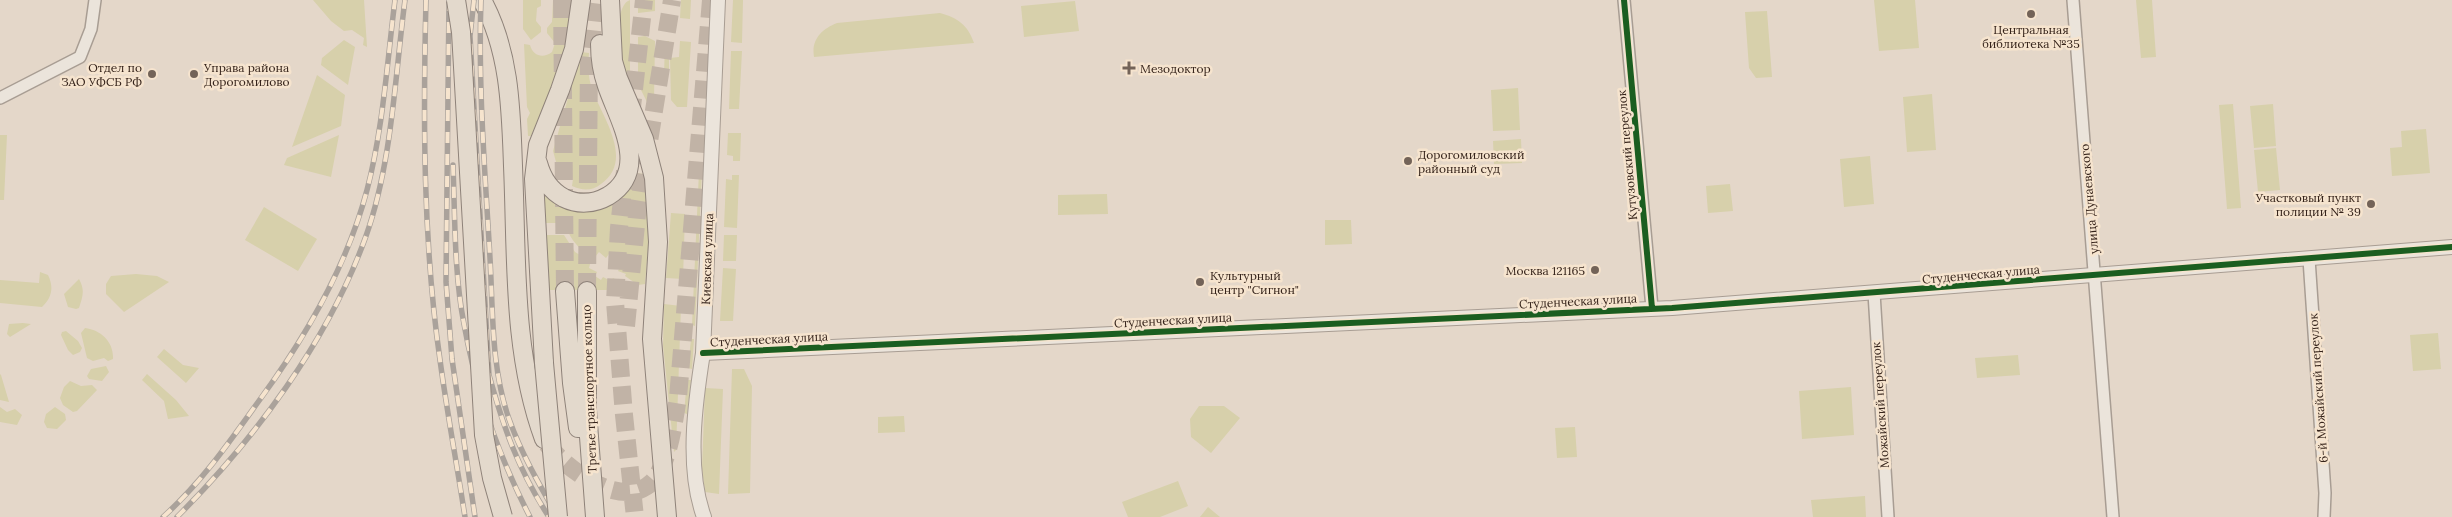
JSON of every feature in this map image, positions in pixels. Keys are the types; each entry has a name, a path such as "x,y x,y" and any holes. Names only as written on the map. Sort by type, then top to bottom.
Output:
{"main road":[{"path":"456,0 461,32 484,435 492,478 503,517"},
{"path":"482,0 490,14 504,62 511,108 520,333 532,408 544,439"},
{"path":"558,517 544,362 534,179 535,155 542,131 569,67 578,31 581,0"},
{"path":"535,155 547,185 555,192 576,202 588,203 601,200 614,191 624,178 630,152 627,136 606,84 601,64 600,46 604,0"},
{"path":"610,0 613,61 618,78 644,139 654,178 658,242 652,339 667,517"},
{"path":"565,291 572,383 581,452 594,513"},
{"name":"Третье транспортное кольцо","path":"587,291 587,410 594,513"}],"street":[{"path":"0,98 80,56 90,28 95,0"},
{"name":"Киевская улица","path":"704,517 696,481 695,407 703,353 718,0"},
{"name":"Кутузовский переулок","path":"1624,0 1652,308"},
{"name":"улица Дунаевского","path":"2073,0 2113,517"},
{"name":"Студенческая улица","path":"703,353 1652,308 1874,293 2452,247"},
{"name":"6-й Можайский переулок","path":"2309,259 2326,493 2324,517"},
{"name":"Можайский переулок","path":"1874,293 1888,517"}],"shaded area":[{"path":"313,0 364,0 367,47 363,45 364,38 352,30 344,31 331,21"},
{"path":"523,0 541,0 541,6 537,8 536,21 541,27 541,32 531,40 523,29"},
{"path":"553,0 573,0 571,19 563,53 552,86 531,136 528,136 527,119 530,113 527,107 524,44 530,45 533,52 542,56 552,52 555,43 547,33 547,28 552,22"},
{"path":"630,0 630,76 628,77 620,49 619,24 624,4"},
{"path":"638,0 655,0 655,11 638,13"},
{"path":"681,0 691,0 690,19 680,18"},
{"path":"733,0 743,0 742,43 731,42"},
{"path":"1874,0 1915,0 1919,48 1879,51"},
{"path":"2136,0 2152,0 2156,57 2141,58"},
{"path":"1075,1 1079,31 1024,37 1021,6"},
{"path":"1767,11 1772,77 1756,78 1749,68 1745,12"},
{"path":"940,13 952,17 961,23 969,31 974,43 814,57 816,40 822,32 837,23"},
{"path":"645,36 655,41 654,99 647,102 638,84 638,37"},
{"path":"344,40 355,47 348,85 321,65 322,58"},
{"path":"665,41 669,41 669,75 664,75"},
{"path":"680,41 691,42 687,107 677,107 671,100 670,58 679,57"},
{"path":"731,51 742,51 739,109 729,109"},
{"path":"581,52 589,53 588,63 591,87 614,140 616,152 615,164 611,175 598,186 587,190 572,186 573,179 558,169 553,151"},
{"path":"317,75 345,95 341,126 292,147"},
{"path":"1518,88 1520,130 1493,131 1491,90"},
{"path":"1932,94 1936,150 1907,152 1903,97"},
{"path":"2233,104 2241,208 2227,209 2219,105"},
{"path":"2273,104 2276,146 2254,148 2250,106"},
{"path":"2426,129 2430,173 2392,176 2390,148 2402,147 2401,131"},
{"path":"728,133 741,133 740,161 733,161 733,156 727,155"},
{"path":"0,135 7,135 4,200 0,200"},
{"path":"339,135 331,177 284,165 287,158"},
{"path":"1521,139 1522,163 1494,164 1493,141"},
{"path":"2276,148 2280,190 2258,192 2254,150"},
{"path":"1870,156 1874,204 1844,207 1840,159"},
{"path":"699,171 702,171 695,326 692,325"},
{"path":"637,173 645,174 650,224 645,284 638,285 625,276 626,274 618,271 621,265 613,262 615,258 609,254 606,258 599,252 595,257 589,252 587,254 583,251 570,236 566,223 544,223 542,193 554,203 567,209 595,210 608,205 620,197 630,186"},
{"path":"732,175 739,175 737,228 724,227 726,179 732,180"},
{"path":"1730,184 1733,211 1708,213 1706,186"},
{"path":"1107,194 1108,214 1058,215 1058,195"},
{"path":"264,207 317,239 298,271 245,240"},
{"path":"671,213 685,214 683,279 666,278"},
{"path":"1325,220 1351,220 1352,244 1325,245"},
{"path":"545,235 564,235 575,252 585,258 584,260 590,264 589,268 597,272 595,276 601,280 603,277 611,281 613,278 620,282 622,280 633,287 633,290 549,290"},
{"path":"724,235 737,235 736,261 723,261"},
{"path":"723,268 736,269 733,321 720,321"},
{"path":"40,272 48,275 51,288 50,296 42,307 0,303 0,280 39,283"},
{"path":"136,274 157,276 169,282 124,312 106,294 106,284 111,276"},
{"path":"79,279 83,293 79,308 76,309 68,307 64,294"},
{"path":"664,304 681,306 676,450 674,452 663,345"},
{"path":"9,324 31,324 10,337 7,334"},
{"path":"85,328 96,331 109,342 113,359 108,361 104,358 93,361 87,358 81,333"},
{"path":"66,331 78,341 82,348 80,352 73,355 68,350 61,335 62,332"},
{"path":"2438,333 2441,369 2413,371 2410,335"},
{"path":"691,339 694,339 692,369 688,368"},
{"path":"164,349 183,365 199,368 186,383 157,357"},
{"path":"2018,355 2020,375 1977,378 1975,358"},
{"path":"106,366 109,372 102,381 89,379 87,376 91,369"},
{"path":"732,369 744,369 752,386 750,493 728,494"},
{"path":"147,374 176,400 189,416 168,419 164,401 142,380"},
{"path":"1,375 9,402 0,400"},
{"path":"687,380 691,380 687,414 684,413"},
{"path":"70,381 81,386 92,385 97,390 77,411 73,412 63,405 60,398 64,387"},
{"path":"1851,387 1854,435 1802,439 1799,391"},
{"path":"705,388 723,389 719,494 705,492 702,469"},
{"path":"1199,406 1224,406 1240,418 1211,453 1191,437 1190,419"},
{"path":"0,407 7,412 15,409 22,415 17,425 0,422"},
{"path":"55,407 65,414 66,420 57,429 47,428 44,422 46,414"},
{"path":"904,416 905,432 878,433 878,417"},
{"path":"1575,427 1577,457 1557,458 1555,428"},
{"path":"1178,481 1188,506 1160,517 1128,517 1122,502"},
{"path":"1865,496 1866,517 1813,517 1811,500"},
{"path":"1208,507 1220,517 1200,517"}],"tunnel":[{"path":"562,0 565,291"},
{"path":"587,291 589,58 596,0"},
{"path":"631,116 644,0"},
{"path":"626,326 637,215 672,0"},
{"path":"547,444 555,454 580,474 595,483 625,492 640,490 652,482 663,465 670,442 678,398 711,0"},
{"path":"625,171 619,228 615,302 624,415 635,517"}],"railway":[{"path":"163,517 203,475 261,398 294,350 337,273 359,218 372,167 381,120 395,0"},
{"path":"177,517 206,487 261,422 310,350 332,313 350,275 366,236 382,179 392,119 405,0"},
{"path":"426,0 425,135 430,271 443,380 465,517"},
{"path":"449,0 446,282 452,359 475,517"},
{"path":"474,0 470,36 489,375 500,413 520,465 549,517"},
{"path":"481,0 482,129 496,360 503,400 509,419 519,444 558,517"},
{"path":"453,165 458,285 469,349 490,423 508,471 530,517"}],"cycle path":[{"path":"1624,0 1652,308"},
{"path":"703,353 1672,308 2452,247"}],"place":[{"name":"Центральная библиотека №35","path":"2031,14"},
{"name":"Мезодоктор","path":"1129,68"},
{"name":"Отдел по ЗАО УФСБ РФ","path":"152,74"},
{"name":"Управа района Дорогомилово","path":"194,74"},
{"name":"Дорогомиловский районный суд","path":"1408,161"},
{"name":"Участковый пункт полиции № 39","path":"2371,204"},
{"name":"Москва 121165","path":"1595,270"},
{"name":"Культурный центр \"Сигнон\"","path":"1200,282"}]}
